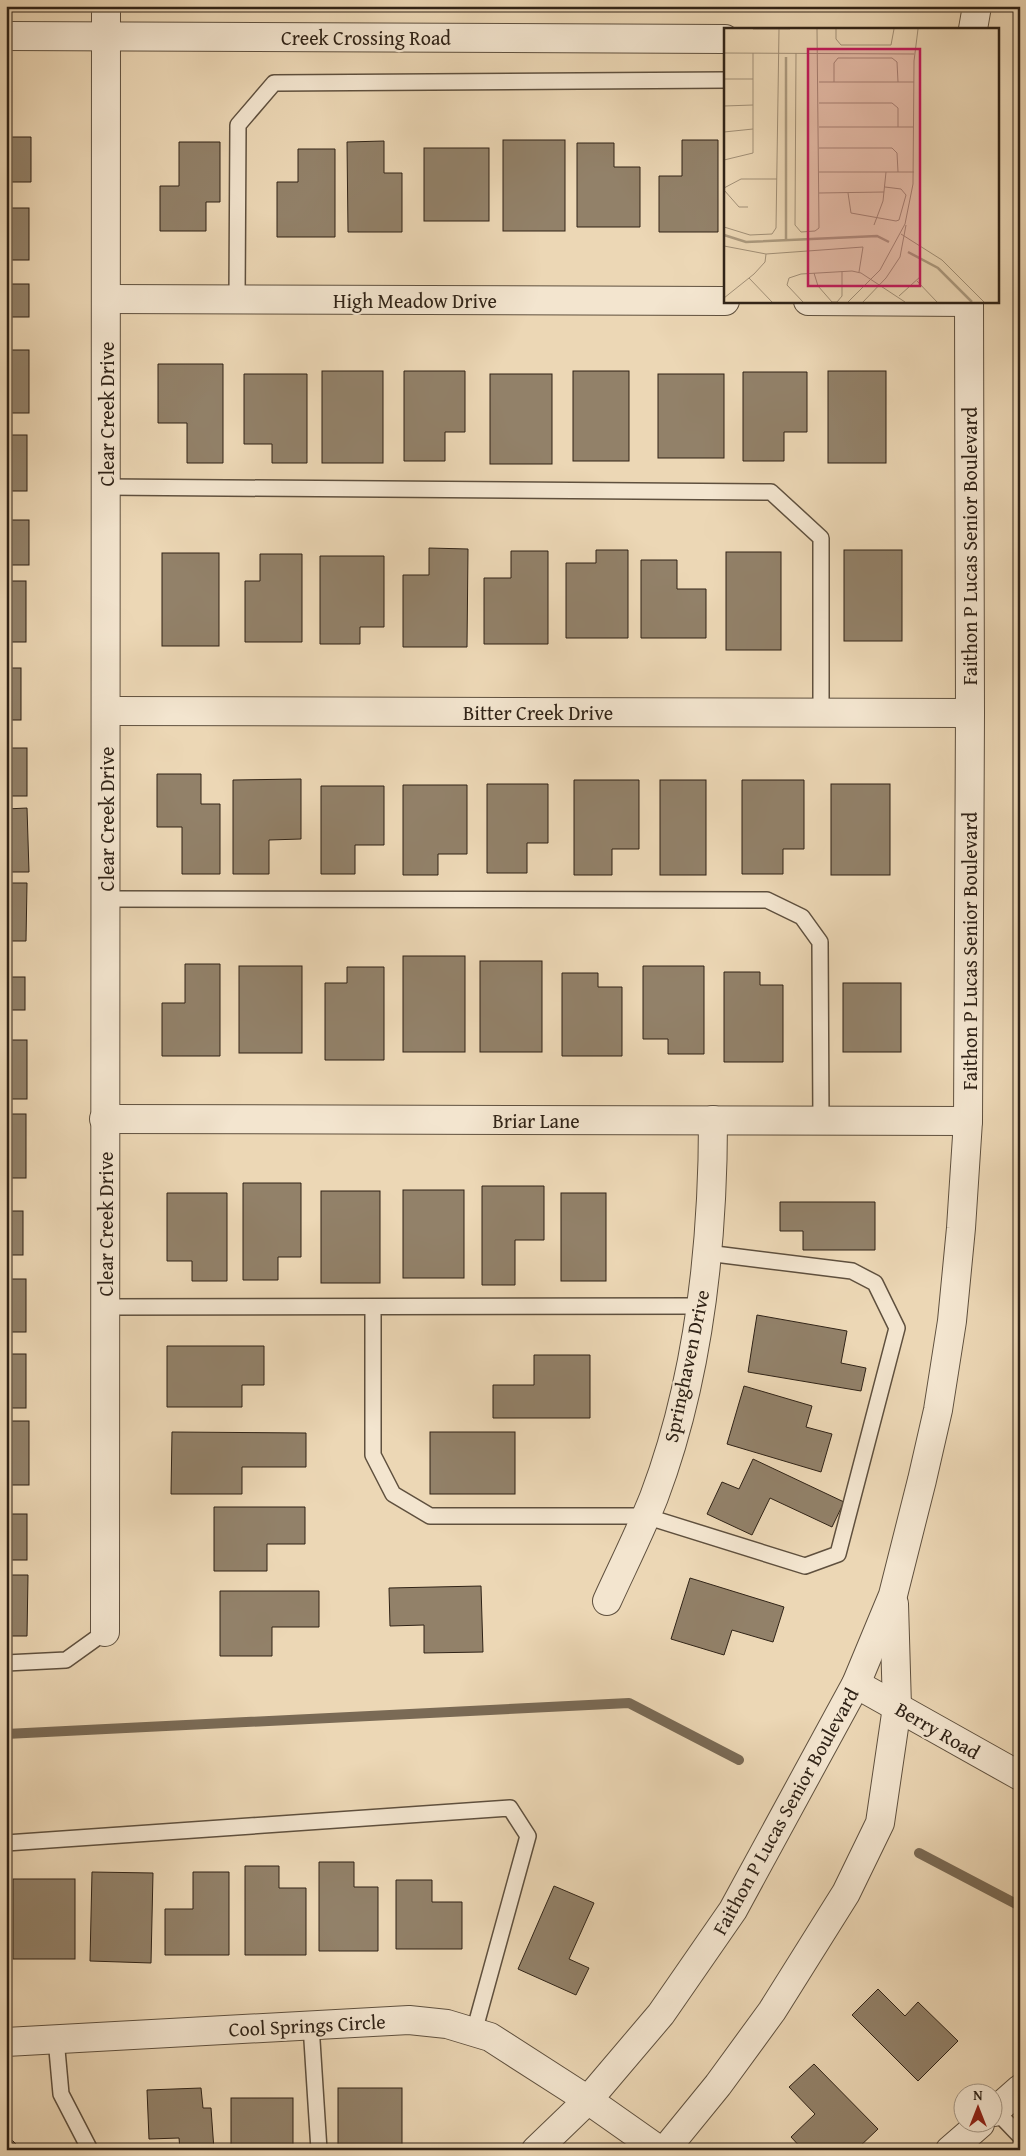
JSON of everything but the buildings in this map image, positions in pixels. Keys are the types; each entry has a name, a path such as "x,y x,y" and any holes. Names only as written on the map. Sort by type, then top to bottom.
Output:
{"street":[{"name":"Clear Creek Drive","path":"105,1632 104,1119 108,36 106,6"},
{"path":"973,28 977,6"},
{"name":"Creek Crossing Road","path":"6,36 724,39"},
{"name":"High Meadow Drive","path":"106,298 724,301"},
{"name":"Faithon P Lucas Senior Boulevard","path":"536,2150 588,2100 660,2014 733,1910 856,1684 893,1594 936,1419 950,1331 961,1228 968,1121 970,713 968,302"},
{"name":"Bitter Creek Drive","path":"106,711 970,713"},
{"name":"Briar Lane","path":"104,1119 968,1121"},
{"name":"Springhaven Drive","path":"607,1601 645,1516 670,1448 686,1388 701,1306 707,1253 713,1177 713,1120"},
{"name":"Faithon P Lucas Senior Boulevard","path":"665,2150 718,2085 772,2011 846,1893 880,1823 897,1707 893,1594"},
{"name":"Berry Road","path":"856,1684 1020,1776"},
{"name":"Cool Springs Circle","path":"6,2042 409,2020 447,2024 490,2037 588,2100 660,2150"},
{"path":"1004,2103 1020,2089"},
{"path":"950,2150 968,2134"}],"lane":[{"path":"237,299 238,125 274,83 724,80"},
{"path":"106,487 771,492 821,538 821,713"},
{"path":"105,899 767,900 802,917 820,942 821,1121"},
{"path":"373,1307 373,1456 392,1494 430,1516 645,1516 805,1566 838,1554 897,1328 875,1284 852,1271 707,1253"},
{"path":"105,1307 701,1306"},
{"path":"6,1663 66,1660 105,1632"},
{"path":"6,1843 510,1808 528,1836 474,2032"},
{"path":"311,2025 320,2150"},
{"path":"56,2039 62,2094 90,2150"},
{"path":"1004,2125 1020,2136"}],"waterway":[{"path":"6,1734 629,1703 739,1760"},
{"path":"919,1853 1020,1906"}]}
